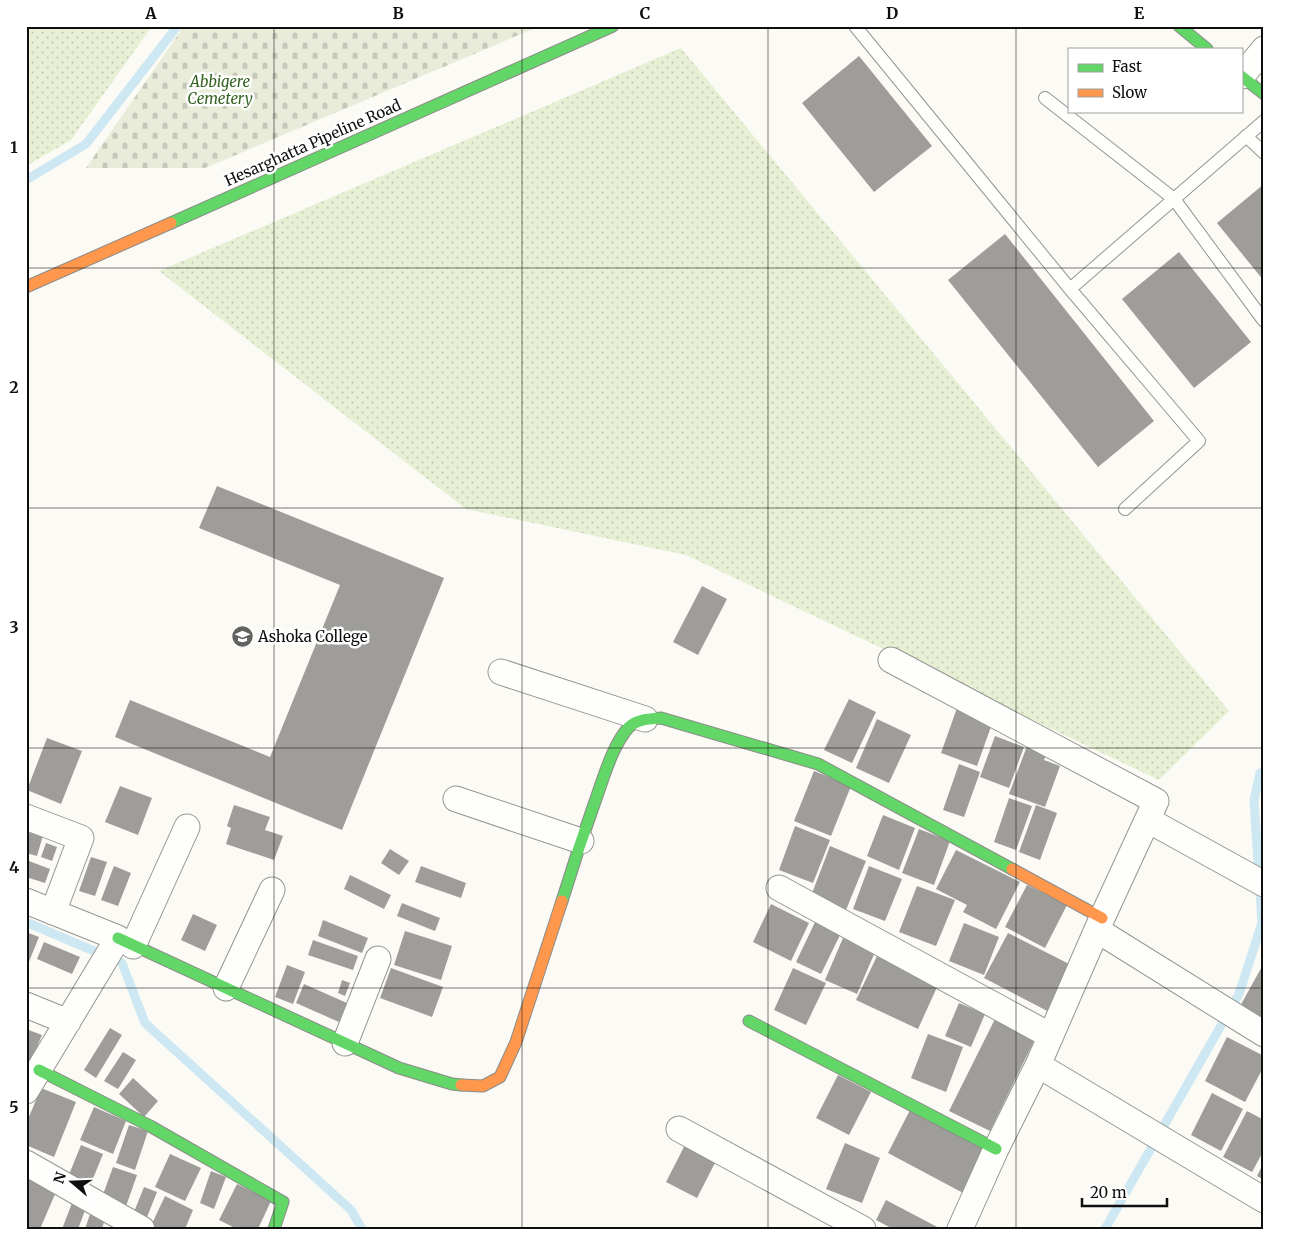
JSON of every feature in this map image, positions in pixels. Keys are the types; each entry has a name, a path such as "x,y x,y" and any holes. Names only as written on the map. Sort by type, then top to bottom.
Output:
{"street":[{"name":"Hesarghatta Pipeline Road","path":"26,287 613,26"},
{"path":"1179,26 1206,48"},
{"path":"1264,49 1242,76 1264,94"},
{"path":"891,660 1156,801 1038,1065 996,1149 960,1229"},
{"path":"501,672 645,719"},
{"path":"26,901 226,988 399,1068 452,1084 483,1086 500,1077 516,1042 581,841 609,763 630,726 645,719 661,718 818,764 1100,924 1264,1034"},
{"path":"456,799 581,841"},
{"path":"26,817 80,838 53,912"},
{"path":"1148,820 1258,881"},
{"path":"26,1091 98,971 122,943 187,827"},
{"path":"779,888 1051,1036"},
{"path":"226,988 272,890"},
{"path":"345,1043 378,959"},
{"path":"26,1005 68,1022"},
{"path":"749,1021 996,1149"},
{"path":"1038,1065 1264,1200"},
{"path":"39,1070 150,1126 283,1202 274,1229"},
{"path":"679,1129 863,1229"},
{"path":"26,1163 142,1229"}],"lane":[{"path":"855,26 1070,289 1199,441 1125,509"},
{"path":"1044,98 1174,198 1264,321"},
{"path":"1070,289 1264,121"},
{"path":"1246,136 1264,153"}],"green space":[{"path":"26,26 152,26 71,140 26,166"},
{"name":"Abbigere Cemetery","path":"184,26 540,26 205,168 86,168"},
{"path":"681,48 1229,711 1159,780 686,555 466,509 159,271"}],"building":[{"path":"859,56 932,146 874,192 802,103"},
{"path":"1264,184 1264,281 1217,223"},
{"path":"1005,234 1154,421 1098,467 948,280"},
{"path":"1179,252 1251,342 1194,388 1122,299"},
{"path":"217,486 444,578 342,830 115,737 130,700 270,757 340,585 199,528"},
{"path":"702,586 727,599 698,655 673,642"},
{"path":"849,699 876,712 852,763 824,750"},
{"path":"957,708 993,721 977,766 941,753"},
{"path":"877,719 911,735 889,783 856,768"},
{"path":"995,736 1024,747 1009,788 980,777"},
{"path":"47,738 82,751 61,804 27,790"},
{"path":"1027,746 1047,753 1044,760 1060,766 1045,807 1009,794"},
{"path":"959,764 980,772 964,817 943,810"},
{"path":"814,771 851,786 831,836 794,821"},
{"path":"120,786 152,798 138,835 105,822"},
{"path":"1009,798 1032,806 1016,850 994,842"},
{"path":"234,805 270,817 265,830 283,836 274,860 226,844 231,828 227,826"},
{"path":"1036,805 1057,813 1040,860 1019,852"},
{"path":"883,815 915,828 899,870 867,856"},
{"path":"795,826 830,840 813,883 779,870"},
{"path":"31,828 44,832 37,856 26,853 26,844"},
{"path":"919,829 950,841 934,885 902,873"},
{"path":"46,843 57,847 52,861 41,857"},
{"path":"830,846 866,861 846,910 811,896"},
{"path":"390,849 409,861 399,875 381,863"},
{"path":"956,850 1020,882 996,929 963,912 967,905 936,889"},
{"path":"91,857 107,862 95,896 79,891"},
{"path":"29,861 50,869 45,883 26,877 26,868"},
{"path":"114,866 131,873 118,906 101,900"},
{"path":"421,866 466,883 461,898 415,882"},
{"path":"869,866 902,879 885,921 853,909"},
{"path":"350,875 391,895 384,909 344,889"},
{"path":"1027,885 1067,905 1045,948 1005,927"},
{"path":"917,886 955,900 936,946 899,932"},
{"path":"402,903 440,918 435,931 397,916"},
{"path":"771,904 809,923 791,961 753,942"},
{"path":"193,914 217,925 205,951 181,940"},
{"path":"817,918 842,931 821,974 796,962"},
{"path":"323,920 368,938 362,953 318,936"},
{"path":"964,923 999,937 984,975 949,961"},
{"path":"405,931 452,946 441,980 394,965"},
{"path":"846,931 878,945 857,994 825,980"},
{"path":"26,932 39,937 26,969"},
{"path":"1008,933 1079,969 1055,1015 984,978"},
{"path":"313,940 358,956 353,970 308,955"},
{"path":"44,942 80,957 72,974 37,959"},
{"path":"877,956 938,985 918,1029 856,1000"},
{"path":"1264,963 1264,1022 1239,1008"},
{"path":"287,965 305,972 293,1004 275,997"},
{"path":"391,968 443,987 432,1017 380,998"},
{"path":"793,968 826,983 806,1025 774,1010"},
{"path":"342,980 350,983 345,996 338,993"},
{"path":"304,984 347,1003 339,1022 296,1003"},
{"path":"959,1003 985,1014 971,1047 945,1036"},
{"path":"995,1019 1035,1039 990,1131 949,1111"},
{"path":"110,1028 122,1035 96,1078 84,1070"},
{"path":"26,1029 42,1035 26,1073"},
{"path":"928,1034 963,1047 946,1092 911,1078"},
{"path":"1227,1037 1264,1056 1264,1066 1245,1102 1205,1081"},
{"path":"123,1052 136,1060 118,1089 104,1081"},
{"path":"838,1075 871,1092 849,1135 816,1118"},
{"path":"133,1078 158,1101 144,1117 119,1094"},
{"path":"41,1088 76,1102 54,1157 26,1145 26,1124"},
{"path":"1212,1093 1243,1109 1221,1151 1191,1135"},
{"path":"94,1107 126,1121 113,1154 80,1140"},
{"path":"910,1110 988,1151 965,1194 888,1153"},
{"path":"1247,1111 1264,1120 1264,1150 1252,1172 1223,1157"},
{"path":"129,1125 148,1131 135,1170 116,1163"},
{"path":"687,1141 718,1157 697,1198 666,1182"},
{"path":"845,1143 880,1158 862,1203 826,1189"},
{"path":"81,1145 103,1154 90,1186 68,1177"},
{"path":"170,1154 201,1168 185,1201 155,1187"},
{"path":"1264,1162 1264,1180 1257,1176"},
{"path":"113,1167 137,1175 125,1209 101,1200"},
{"path":"211,1171 226,1177 214,1209 200,1203"},
{"path":"26,1172 59,1185 40,1229 26,1229"},
{"path":"237,1184 271,1201 258,1229 237,1229 219,1220"},
{"path":"144,1187 157,1192 145,1222 132,1217"},
{"path":"165,1196 193,1210 185,1229 150,1228"},
{"path":"886,1200 941,1229 893,1229 876,1220"},
{"path":"72,1203 86,1208 78,1229 62,1229"},
{"path":"90,1214 105,1219 102,1229 85,1229"}],"waterway":[{"path":"26,180 86,144 176,28"},
{"path":"1105,1229 1239,994 1262,923 1254,800 1260,773"},
{"path":"26,922 122,963 145,1023 351,1210 362,1229"}],"traffic: fast":[{"path":"171,223 613,26"},
{"path":"1179,26 1206,48"},
{"path":"1242,77 1264,94"},
{"path":"562,901 610,758 619,741 632,724 661,718 818,764 1012,869"},
{"path":"118,938 399,1068 461,1085"},
{"path":"749,1021 996,1149"},
{"path":"39,1070 150,1126 283,1202 274,1229"}],"traffic: slow":[{"path":"26,287 171,223"},
{"path":"1012,869 1102,918"},
{"path":"461,1085 483,1086 500,1077 516,1042 562,901"}],"place":[{"name":"Ashoka College","path":"242,637"}]}
